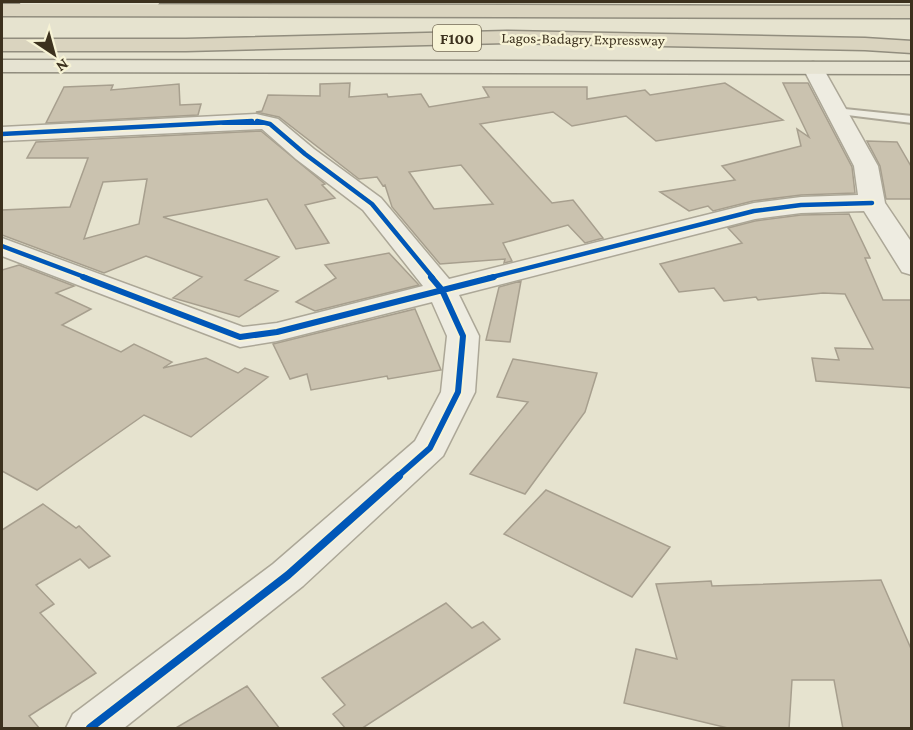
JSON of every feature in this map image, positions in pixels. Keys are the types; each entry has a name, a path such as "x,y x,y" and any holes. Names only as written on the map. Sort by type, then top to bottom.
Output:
{"highway":[{"name":"Lagos-Badagry Expressway","path":"2,10 912,12"},
{"name":"Lagos-Badagry Expressway","path":"2,45 186,45 507,37 854,43 912,47"}],"main road":[{"path":"28,2 151,2"},
{"name":"Lagos-Badagry Expressway","path":"2,66 912,68"}],"street":[{"path":"813,68 866,166 872,203 912,266"},
{"path":"2,134 256,122 270,124 372,204 442,290 463,336 458,392 430,448 288,575 90,729"},
{"path":"2,246 240,337 277,332 754,211 801,205 872,203"}],"lane":[{"path":"835,111 912,120"}],"building":[{"path":"350,83 349,97 421,94 429,107 489,97 483,87 587,87 587,99 645,90 650,95 725,83 783,120 656,141 626,116 572,126 553,112 480,124 552,203 573,200 603,238 585,243 568,225 503,243 512,261 504,263 505,259 440,264 392,207 385,185 383,186 377,177 359,179 279,117 256,112 262,111 268,95 320,96 320,84","holes":["461,165 493,204 434,209 409,172"]},
{"path":"783,83 808,83 852,167 855,193 801,195 753,201 713,211 708,206 689,211 660,192 735,180 722,166 801,146 797,129 809,137"},
{"path":"179,84 180,105 201,104 198,115 46,123 64,87 113,85 111,90"},
{"path":"261,131 325,184 322,185 335,198 305,205 329,243 296,249 267,199 163,217 279,257 245,280 278,291 239,317 173,298 202,277 146,256 104,273 2,235 2,210 70,207 88,158 27,158 36,142","holes":["147,179 139,224 84,239 103,182"]},
{"path":"867,141 897,142 912,168 912,199 886,199 880,166"},
{"path":"849,214 870,258 865,258 883,300 912,300 912,388 816,381 812,358 839,360 835,348 873,349 845,294 823,293 724,301 714,288 679,292 660,264 742,243 728,228 755,221 801,215"},
{"path":"389,253 419,285 315,311 296,302 336,278 325,265"},
{"path":"19,265 74,286 56,293 91,309 62,325 121,352 134,344 172,362 163,368 206,358 238,373 245,368 268,377 191,437 144,415 37,490 2,471 2,270"},
{"path":"521,281 510,342 486,340 499,287"},
{"path":"415,309 441,370 388,379 387,376 311,390 307,374 290,379 273,344"},
{"path":"513,359 597,373 585,412 525,494 470,474 528,402 497,397"},
{"path":"546,490 670,547 632,597 504,534"},
{"path":"43,504 76,528 79,526 110,556 89,568 80,559 36,585 54,604 40,613 96,673 29,716 40,729 2,729 2,530"},
{"path":"881,580 912,651 912,729 843,729 834,680 792,680 789,729 732,729 624,703 636,649 677,659 656,584 711,581 712,586"},
{"path":"446,603 472,628 483,622 500,639 361,729 346,729 333,714 345,705 322,678"},
{"path":"247,686 280,729 174,729"}],"cycle path":[{"path":"2,134 256,121 270,124 305,154 372,204 442,290 463,336 458,392 430,448 288,575 90,728"},
{"path":"2,246 240,337 277,332 754,211 801,205 872,203"}]}
